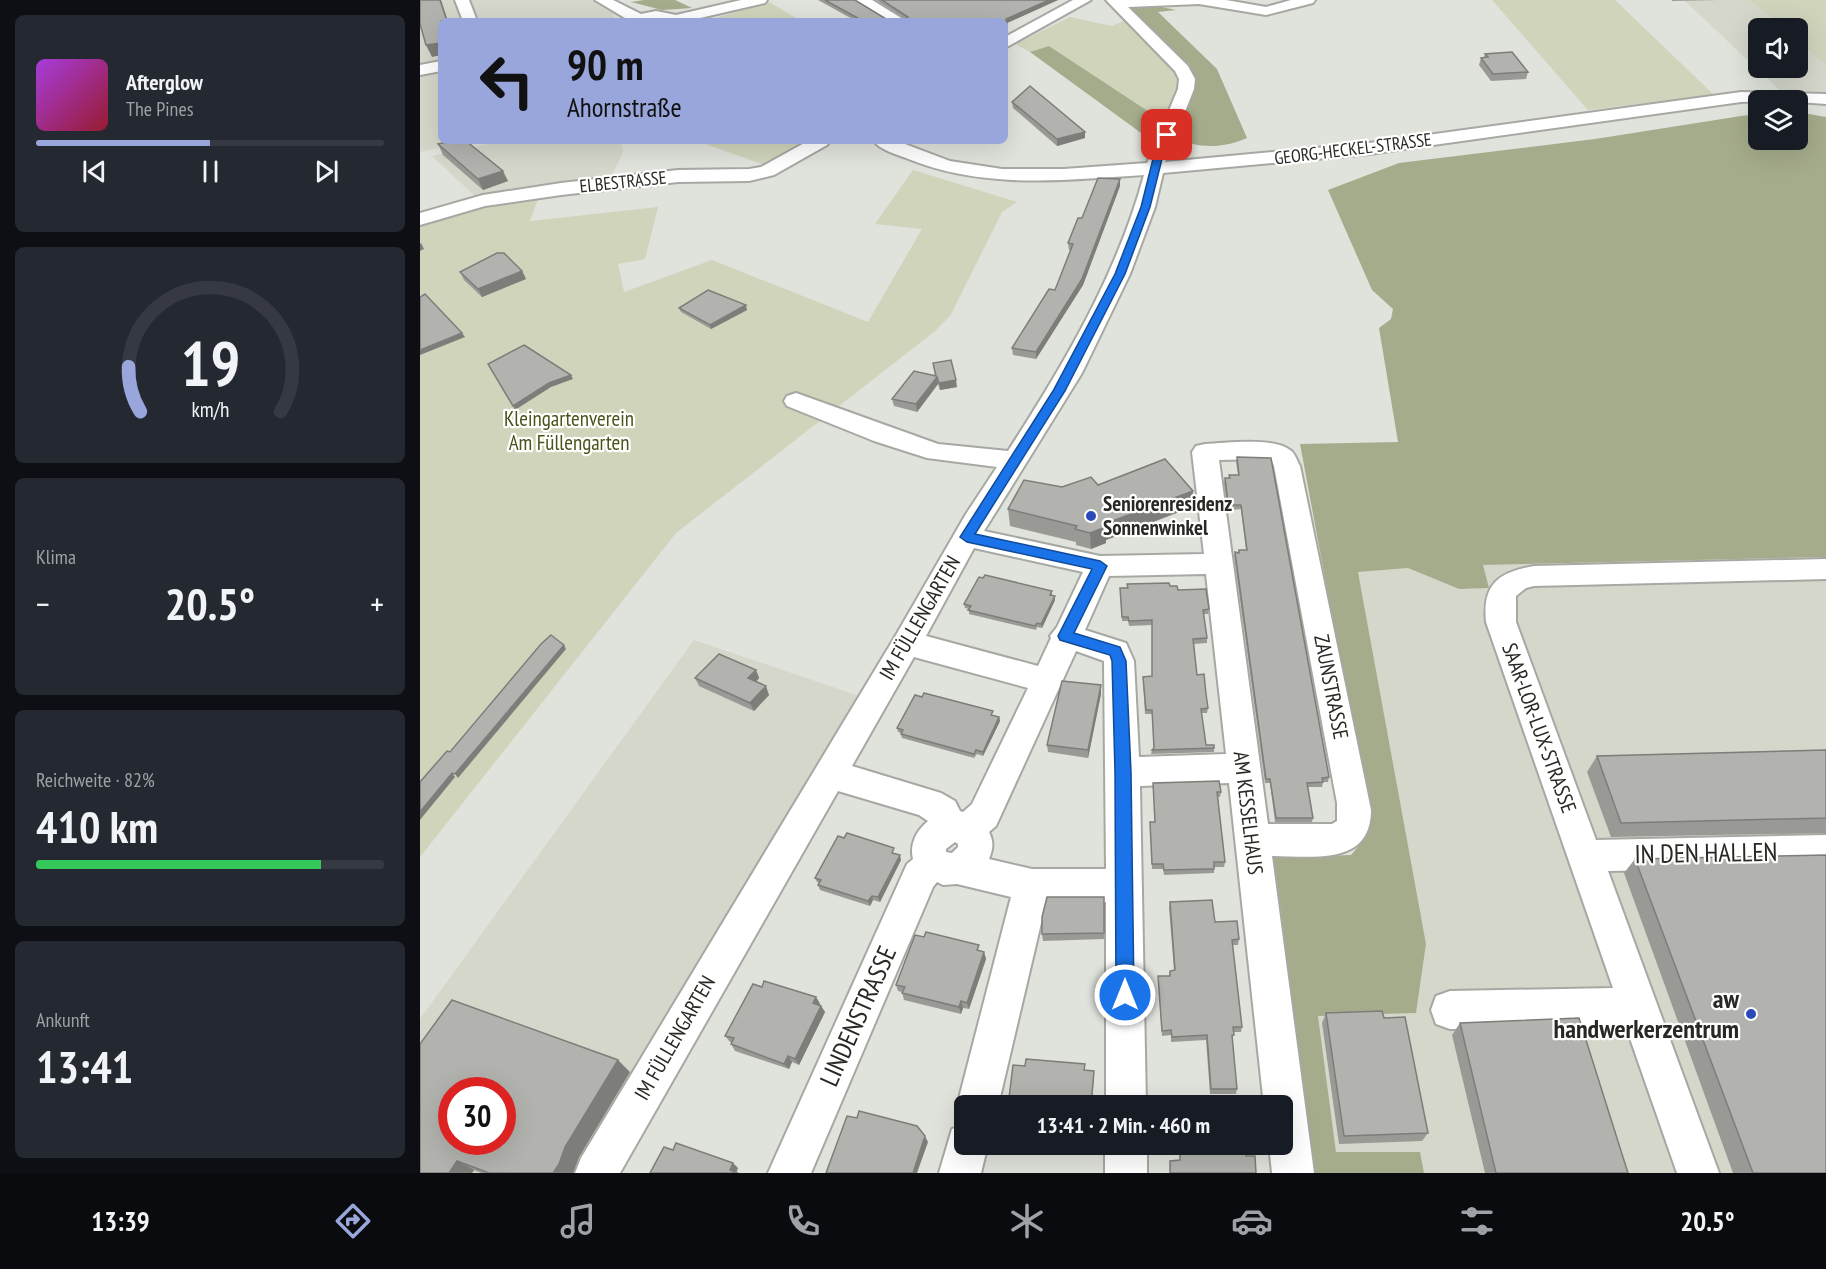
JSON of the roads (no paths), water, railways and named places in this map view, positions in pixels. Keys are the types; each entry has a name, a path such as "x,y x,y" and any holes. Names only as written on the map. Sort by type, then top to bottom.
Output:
{"street":[{"path":"462,0 469,18"},
{"path":"602,0 631,18"},
{"path":"684,18 760,0"},
{"path":"861,0 894,18"},
{"path":"1008,41 1084,0"},
{"path":"1115,2 1199,0 1266,11 1308,0"},
{"name":"IM FÜLLENGARTEN","path":"596,1173 908,643 967,537 1070,373 1120,274 1146,207 1157,168 1158,155 1186,89 1187,78 1182,69 1115,2"},
{"path":"639,18 656,15 668,18"},
{"path":"420,70 438,67"},
{"name":"GEORG-HECKEL-STRASSE","path":"889,144 921,159 982,173 1023,176 1285,159 1741,98 1774,96 1826,99"},
{"name":"ELBESTRASSE","path":"420,219 468,204 570,188 678,176 749,175 767,171 816,144"},
{"path":"796,401 883,435 936,452 1015,460"},
{"name":"ZAUNSTRASSE","path":"1205,452 1270,451 1282,456 1287,466 1350,777 1355,824 1347,835 1335,840 1252,840"},
{"name":"AM KESSELHAUS","path":"1205,452 1293,1173"},
{"path":"967,537 1100,566 1217,564"},
{"path":"830,774 929,803 943,812 958,828 984,815 1065,636 1100,566"},
{"name":"SAAR-LOR-LUX-STRASSE","path":"1698,1173 1501,622 1498,604 1509,584 1520,578 1552,575 1826,569"},
{"path":"1065,636 1115,651 1119,661 1123,772 1125,1095"},
{"path":"908,643 1045,680"},
{"path":"1123,772 1242,768"},
{"name":"LINDENSTRASSE","path":"789,1173 920,876 946,865 971,861 976,850 975,838 958,828"},
{"name":"IN DEN HALLEN","path":"1586,856 1826,850"},
{"path":"946,865 1032,886 1124,885"},
{"path":"980,1095 1032,886"},
{"path":"1450,1010 1639,1007"},
{"path":"960,1173 964,1155"},
{"path":"1126,1155 1126,1173"}],"place":[{"name":"Seniorenresidenz Sonnenwinkel","path":"1091,516"},
{"name":"aw handwerkerzentrum","path":"1751,1014"}],"park label":[{"name":"Kleingartenverein Am Füllengarten","path":"569,431"}]}
